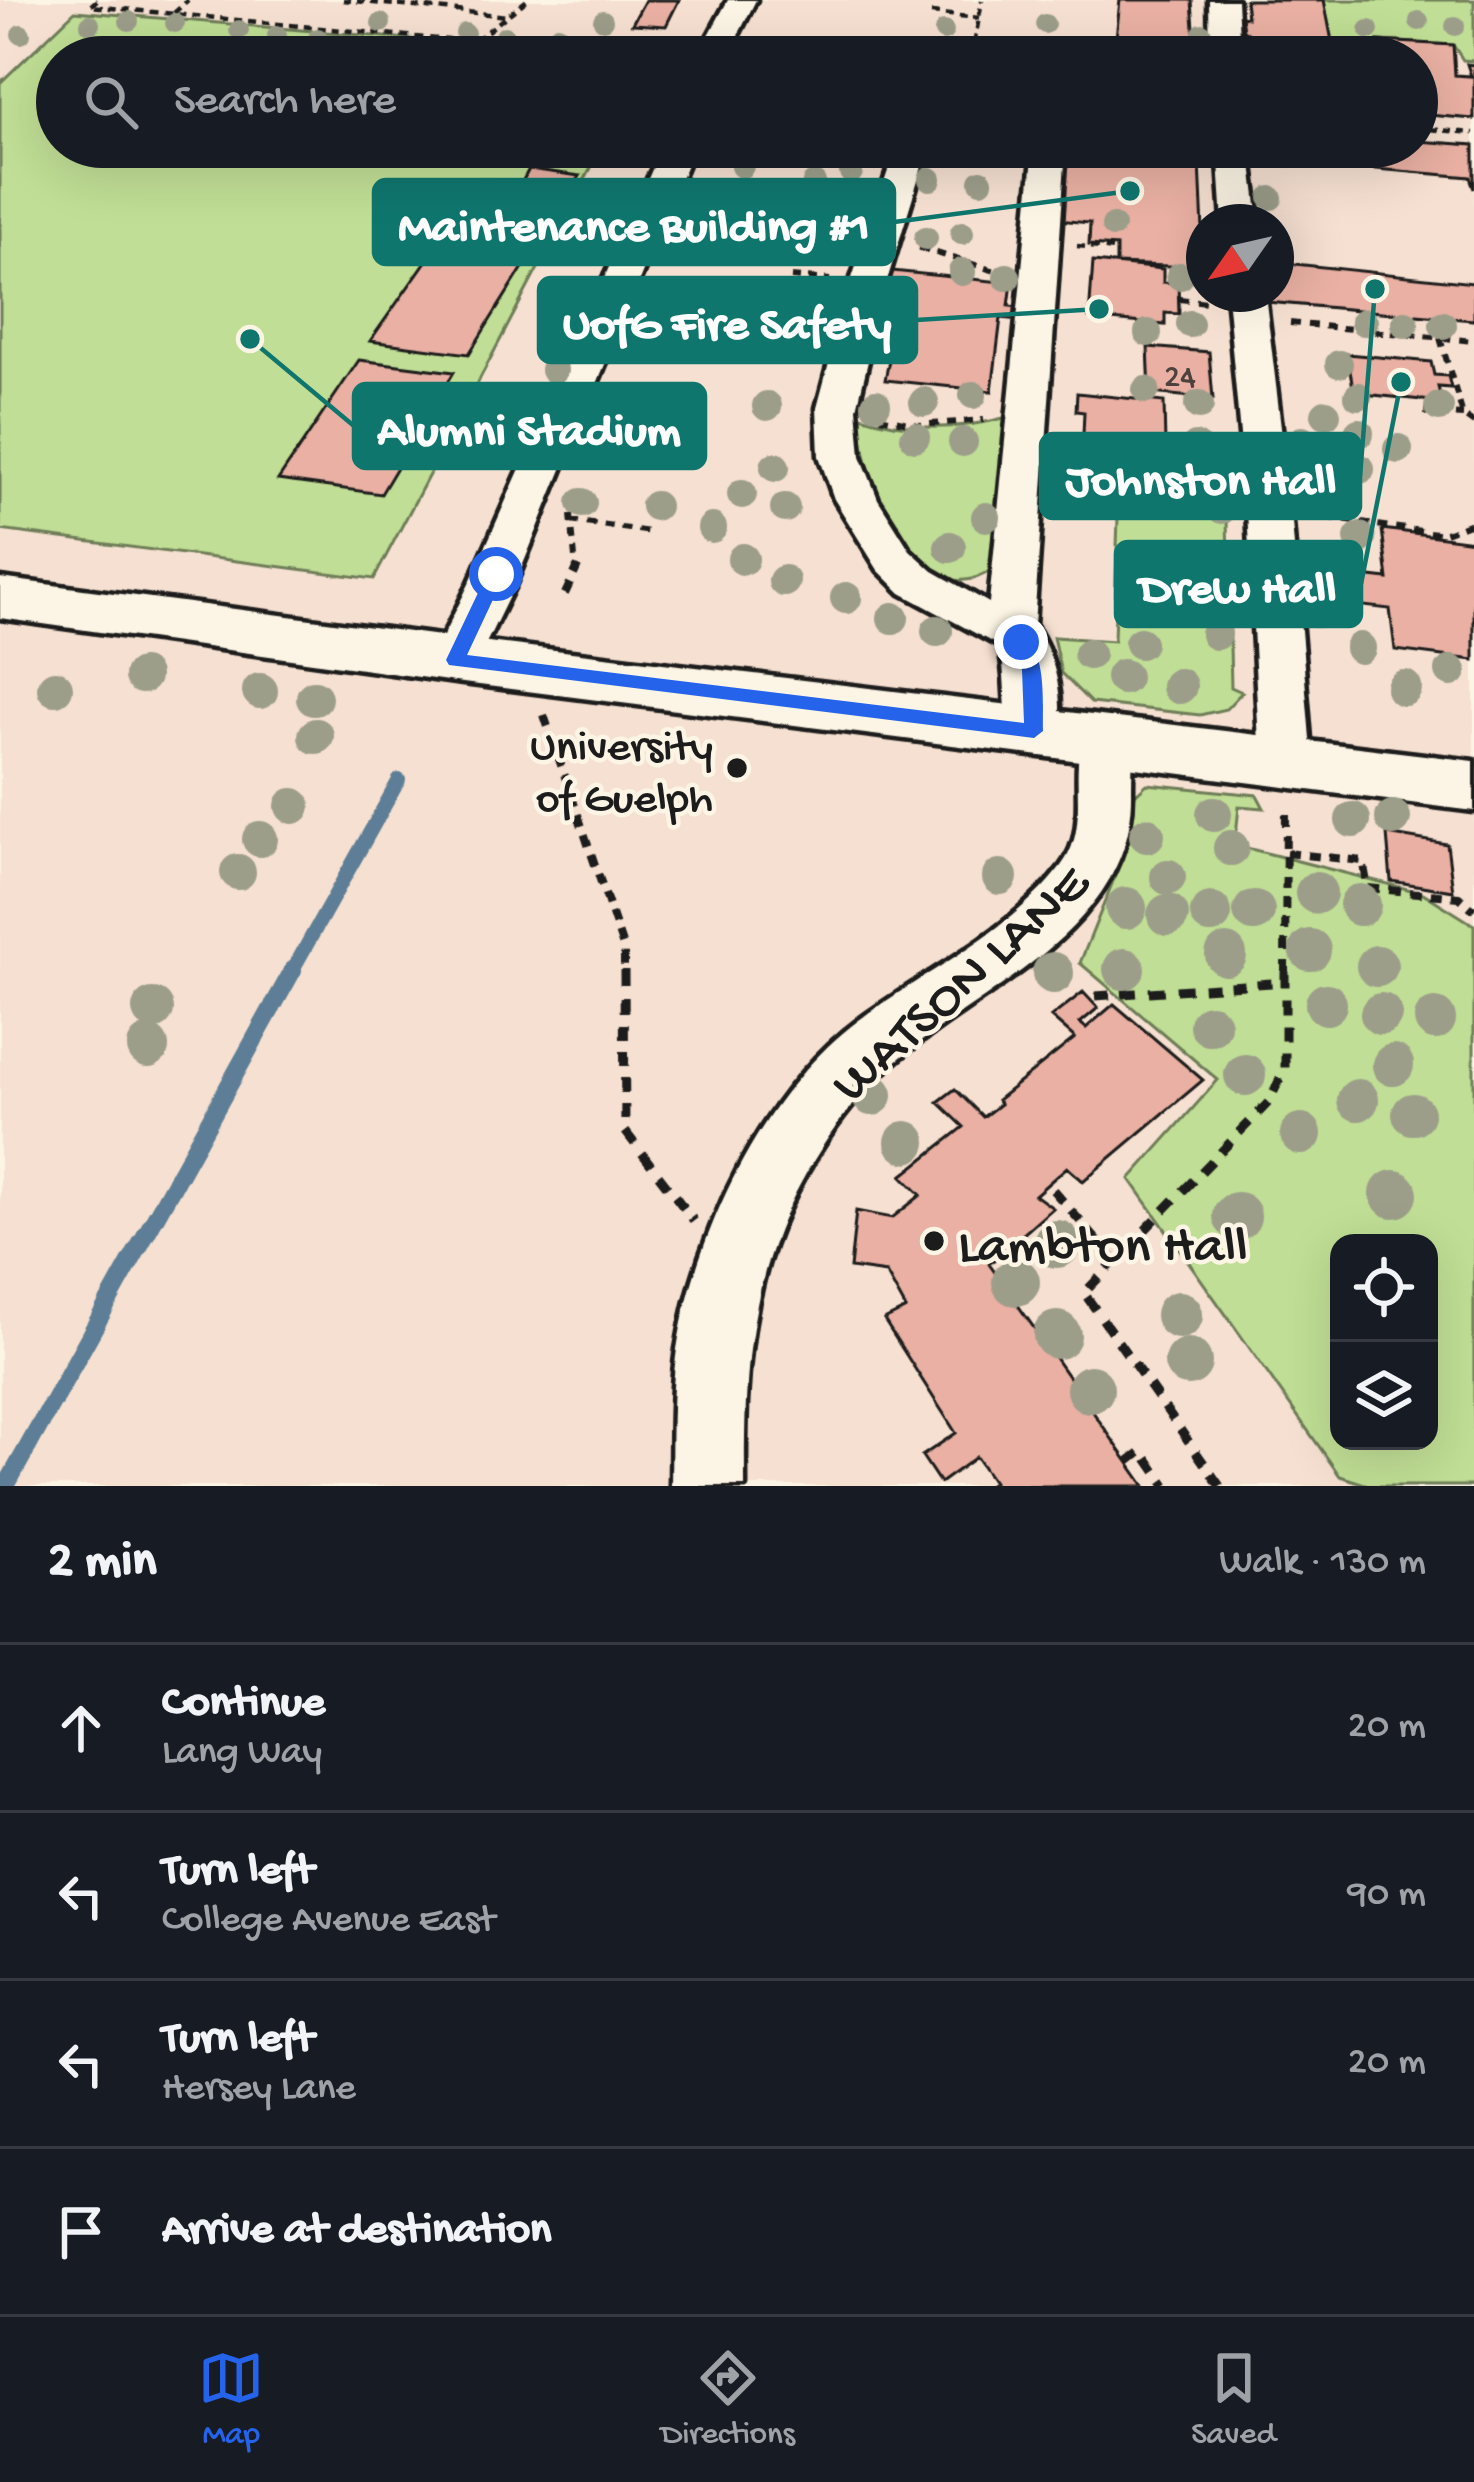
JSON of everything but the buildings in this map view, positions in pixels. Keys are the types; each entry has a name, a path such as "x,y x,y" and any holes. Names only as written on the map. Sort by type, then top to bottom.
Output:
{"main road":[{"path":"0,598 455,660 1474,786"}],"street":[{"path":"723,36 742,0"},
{"path":"1223,0 1224,36"},
{"path":"455,660 669,168"},
{"path":"905,168 837,408 840,456 856,499 894,560 937,595 1010,628 1028,656 1034,731"},
{"path":"1010,628 1048,168"},
{"path":"1236,168 1239,204"},
{"path":"1248,312 1269,510 1286,763"},
{"name":"WATSON LANE","path":"708,1486 714,1332 751,1220 805,1120 849,1065 1028,929 1081,880 1097,856 1104,827 1106,739"}],"path":[{"path":"97,0 90,6 419,36"},
{"path":"173,14 188,0"},
{"path":"343,0 508,16"},
{"path":"482,36 527,0"},
{"path":"976,36 982,0"},
{"path":"931,14 979,18"},
{"path":"1438,130 1474,133"},
{"path":"883,237 1038,284"},
{"path":"1284,312 1474,341"},
{"path":"1439,337 1463,416"},
{"path":"837,408 918,424 950,425 1027,407"},
{"path":"1427,407 1427,412 1463,416 1474,423"},
{"path":"1166,468 1228,475"},
{"path":"565,594 579,562 569,504"},
{"path":"1269,510 1442,534 1474,522"},
{"path":"522,515 651,532"},
{"path":"544,713 624,950 625,1131 732,1271"},
{"path":"1220,1486 1084,1293 1269,1102 1285,1068 1286,763"},
{"path":"1286,853 1364,861 1368,888 1459,897 1474,910"},
{"path":"1095,996 1286,982"},
{"path":"1053,1190 1115,1261"},
{"path":"1128,1462 1142,1451 1166,1486"}],"shaded area":[{"name":"University of Guelph","path":"0,0 1474,0 1474,1486 0,1486"}],"green space":[{"path":"1324,0 1474,0 1474,61 1463,60 1453,45 1438,44 1438,36 1331,36"},
{"path":"75,11 373,36 49,36"},
{"path":"36,48 36,168 591,168 374,579 0,530 0,83"},
{"path":"861,416 934,427 1008,417 993,569 965,580 939,576 917,559 881,504 870,472"},
{"path":"1169,471 1226,477 1231,687 1242,692 1226,709 1200,715 1091,703 1061,673 1053,637 1114,641 1119,485 1167,490"},
{"path":"1147,784 1257,795 1264,808 1239,806 1235,845 1423,893 1474,925 1474,1486 1371,1486 1340,1476 1130,1179 1218,1080 1080,963 1128,844 1134,796"}],"waterway":[{"path":"291,973 399,780"},
{"path":"6,1486 293,970"}],"place":[{"name":"Maintenance Building #1","path":"1130,191"},
{"name":"Johnston Hall","path":"1375,289"},
{"name":"UofG Fire Safety","path":"1099,309"},
{"name":"Alumni Stadium","path":"250,339"},
{"name":"Drew Hall","path":"1401,382"},
{"name":"University of Guelph","path":"737,768"},
{"name":"Lambton Hall","path":"934,1241"}],"route":[{"path":"496,574 455,660 1034,731 1031,670 1021,642"}]}
